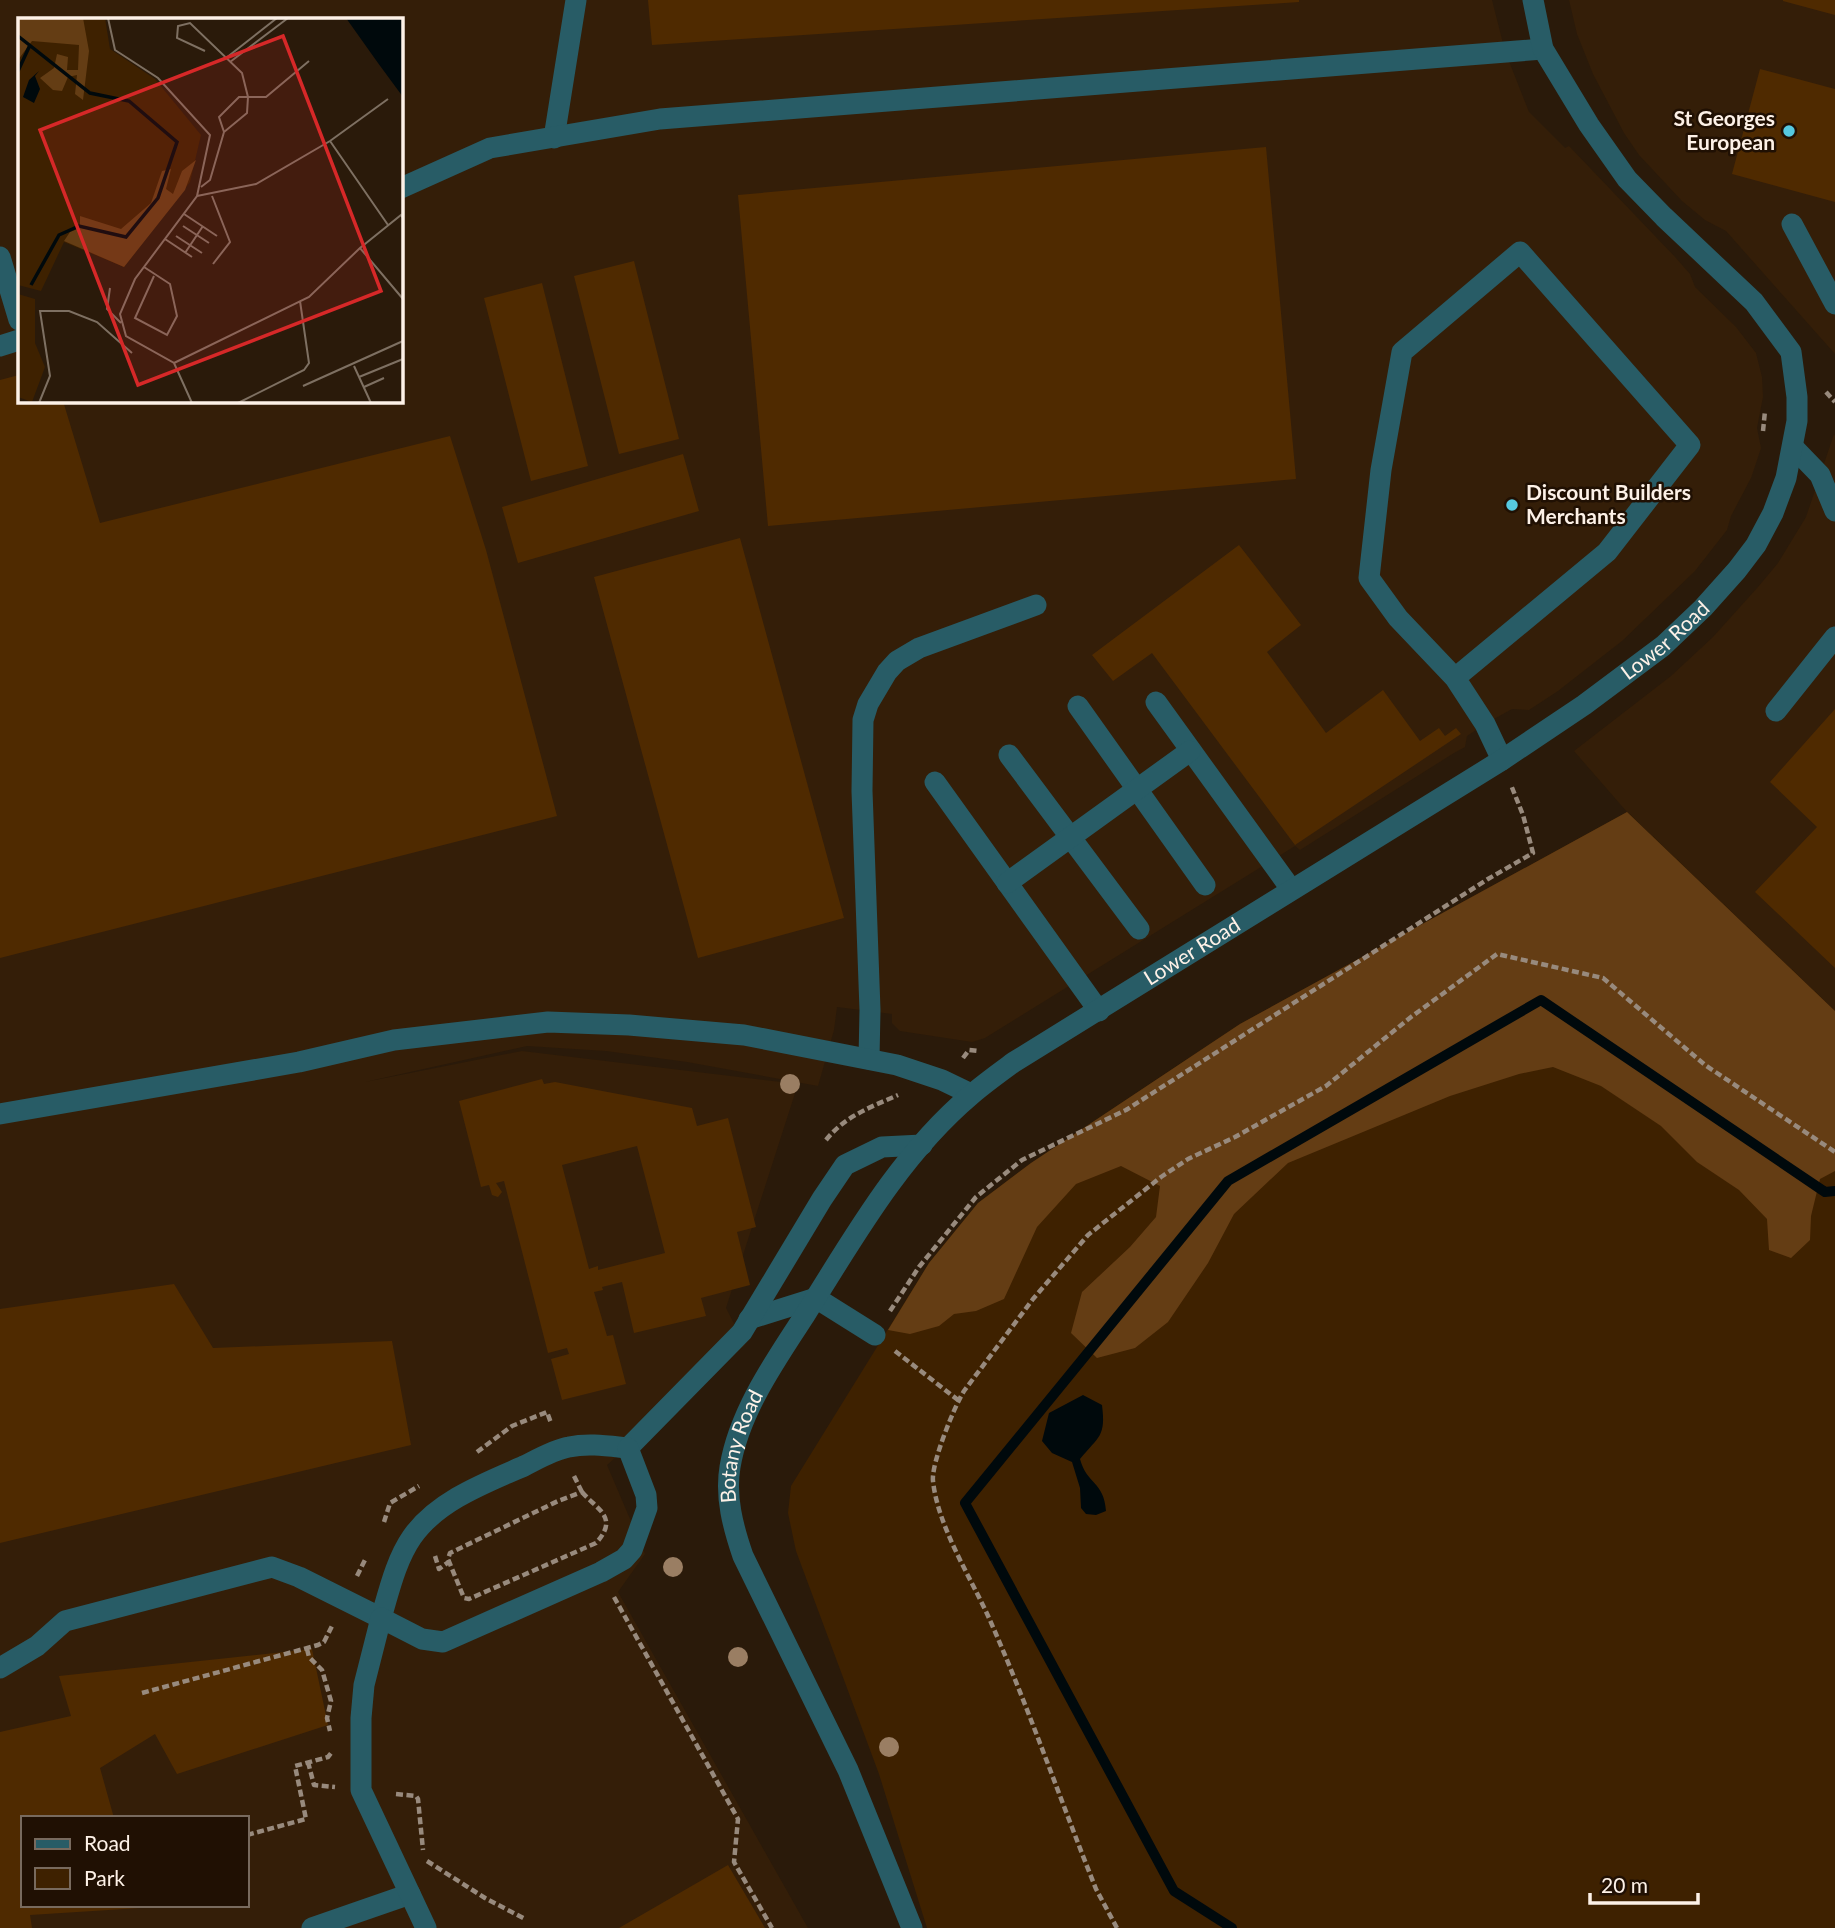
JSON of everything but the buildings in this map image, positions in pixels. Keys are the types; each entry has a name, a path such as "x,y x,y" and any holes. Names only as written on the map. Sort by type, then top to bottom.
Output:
{"street":[{"path":"554,138 576,0"},
{"name":"Lower Road","path":"1014,1062 1502,760 1584,705 1657,651 1722,588 1743,563 1766,528 1782,490 1793,447 1798,408 1791,352 1754,302 1627,178 1588,125 1543,48 1533,0"},
{"path":"402,188 490,148 660,119 1543,48"},
{"path":"1792,224 1835,304"},
{"path":"1455,678 1607,552 1690,445 1520,252 1402,352 1381,470 1369,579 1398,618 1455,678 1485,724 1502,760"},
{"path":"0,257 18,317"},
{"path":"0,346 18,340"},
{"path":"1793,447 1820,475 1835,511"},
{"path":"869,1059 870,1010 862,791 863,720 868,704 887,672 897,661 919,648 1035,604"},
{"path":"1776,712 1835,637"},
{"path":"1156,702 1290,890"},
{"path":"1079,706 1205,885"},
{"path":"1007,883 1191,751"},
{"path":"1009,755 1139,929"},
{"path":"935,782 1099,1011"},
{"path":"0,1114 299,1062 394,1040 548,1022 629,1025 744,1035 869,1059 942,1080 971,1094"},
{"name":"Botany Road","path":"912,1928 848,1770 743,1556 732,1519 728,1483 739,1431 781,1352 874,1206 922,1145 971,1094 1014,1062"},
{"path":"628,1448 742,1332 845,1165 882,1147 922,1145"},
{"path":"749,1319 816,1297 875,1335"},
{"path":"426,1928 360,1790 364,1685 393,1579 409,1542 424,1522 437,1511 481,1485 561,1448 583,1444 628,1448"},
{"path":"0,1668 37,1646 65,1621 272,1567 422,1639 443,1642 601,1572 624,1559 632,1550 647,1508 646,1495 628,1448"},
{"path":"312,1928 410,1894"}],"path":[{"path":"958,1400 875,1335 919,1267 976,1196 1023,1160 1126,1110 1488,878 1533,853 1523,816"},
{"path":"1117,1928 1096,1889 989,1618 950,1537 933,1480 933,1468 958,1400 1033,1299 1088,1235 1188,1159 1235,1138 1332,1081 1411,1017 1497,954 1603,978 1705,1065 1835,1152"},
{"path":"469,1458 516,1423 547,1412 561,1448"},
{"path":"381,1529 390,1503 429,1482"},
{"path":"582,1492 599,1506 605,1518 602,1535 589,1548 469,1599 464,1598 449,1559 453,1551 582,1492"},
{"path":"142,1693 324,1642 369,1553"},
{"path":"601,1572 738,1819 734,1862 772,1928"},
{"path":"307,1648 309,1657 322,1670 331,1700 327,1718 332,1737"},
{"path":"248,1835 306,1819 295,1766 328,1757 334,1746"},
{"path":"308,1762 314,1784 416,1796 426,1861 485,1898 525,1919"}],"shaded area":[{"path":"0,0 1492,0 1505,51 1529,112 1565,148 1569,146 1676,258 1690,274 1695,287 1736,327 1756,353 1762,377 1763,397 1757,428 1761,448 1751,478 1731,516 1727,530 1695,571 1622,641 1529,710 1512,709 1485,724 1467,736 1465,747 1300,850 1295,846 985,1038 972,1042 900,1031 892,1023 892,1014 837,1007 834,1030 818,1086 687,1062 606,1051 527,1046 365,1082 522,1051 798,1084 726,1308 745,1345 607,1465 645,1554 618,1592 808,1928 0,1928"},
{"path":"1569,0 1835,0 1835,354 1726,231 1705,220 1682,201 1639,155 1624,133 1593,74 1577,34"},
{"path":"1834,434 1835,1011 1627,812 1574,751 1671,676 1713,637 1778,563 1806,517"},
{"path":"1627,812 1835,1011 1835,1171 1820,1179 1811,1216 1810,1240 1791,1258 1769,1250 1767,1219 1739,1190 1697,1162 1661,1126 1601,1086 1553,1067 1519,1074 1450,1096 1288,1163 1234,1214 1208,1263 1168,1322 1135,1348 1097,1358 1071,1333 1082,1292 1130,1247 1156,1217 1160,1186 1121,1166 1076,1184 1037,1227 1004,1299 976,1311 954,1314 939,1326 910,1334 888,1330 929,1263 978,1203 1031,1163 1240,1024"},
{"path":"1083,1395 1102,1405 1103,1424 1100,1435 1080,1459 1105,1501 1106,1511 1096,1515 1086,1514 1081,1508 1080,1488 1072,1462 1052,1453 1042,1441 1049,1413"}],"green space":[{"path":"1627,812 1835,1011 1835,1928 927,1928 879,1774 796,1551 788,1513 791,1486 929,1263 978,1203 1031,1163 1240,1024"}],"waterway":[{"path":"1232,1928 1174,1891 965,1503 1228,1181 1541,1000 1825,1192 1835,1191"}],"place":[{"name":"St Georges European","path":"1789,131"},
{"name":"Discount Builders Merchants","path":"1512,505"}]}
